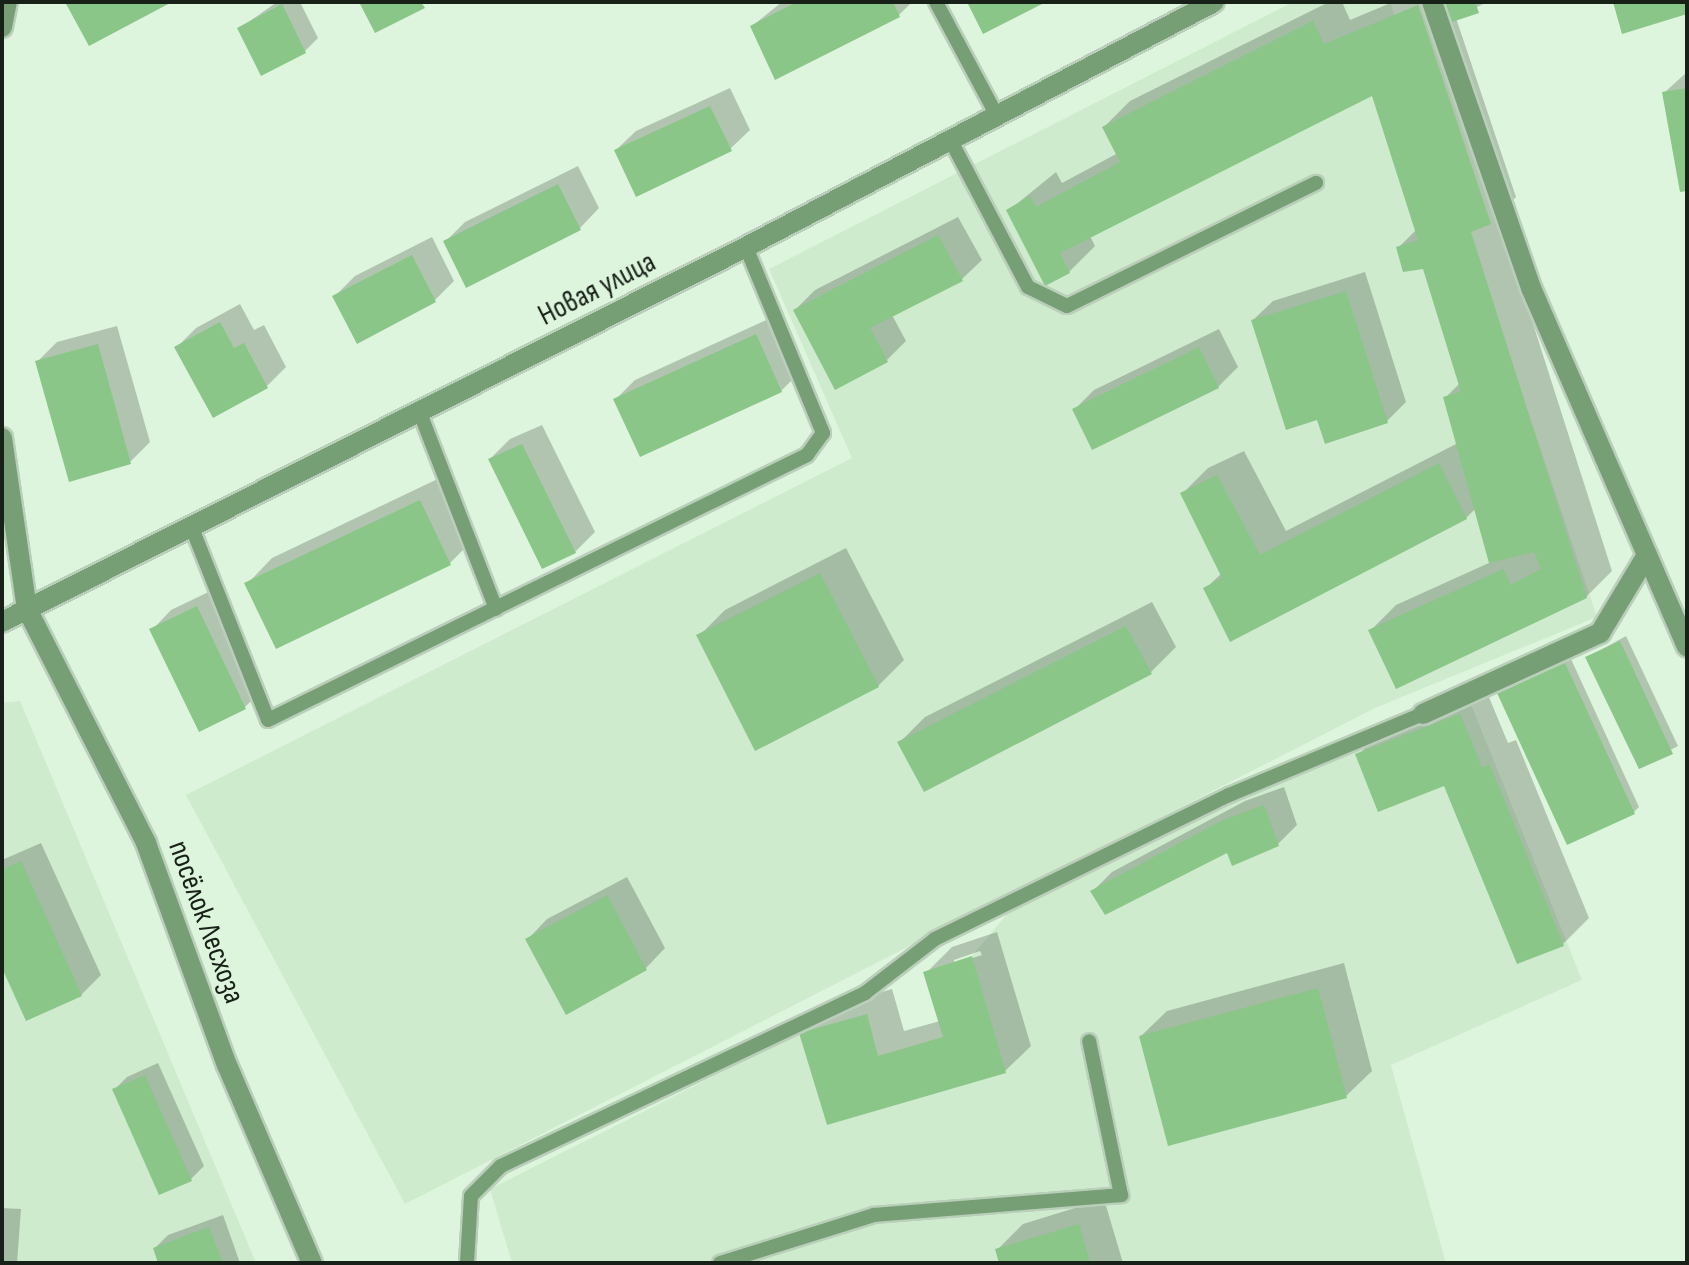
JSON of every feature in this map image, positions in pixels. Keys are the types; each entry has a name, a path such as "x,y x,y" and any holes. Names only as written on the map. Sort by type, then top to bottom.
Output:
{"street":[{"path":"2,27 7,2"},
{"name":"Новая улица","path":"2,622 746,247 1214,2"},
{"path":"1432,2 1531,288 1687,646"},
{"name":"посёлок Лесхоза","path":"2,438 27,609 146,843 227,1065 312,1263"},
{"path":"1423,714 1600,633 1647,555"}],"lane":[{"path":"936,2 997,116"},
{"path":"951,141 1028,287 1067,306 1316,183"},
{"path":"192,528 268,720 807,455 823,433 746,247"},
{"path":"420,413 496,609"},
{"path":"467,1263 471,1196 501,1166 865,993 935,939 1229,795 1423,714"},
{"path":"720,1263 874,1215 1121,1195 1089,1041"}],"shaded area":[{"path":"1293,2 1390,2 1597,617 1375,708 405,1204 186,795 852,458 769,269"},
{"path":"20,701 256,1263 2,1263 2,703"},
{"path":"1470,702 1582,980 1391,1065 1446,1263 512,1263 490,1189 799,1033 827,1125 1005,1073 972,956 1012,908 1225,803"}],"building":[{"path":"65,2 172,2 89,46"},
{"path":"359,2 421,2 425,8 375,33"},
{"path":"797,2 893,2 900,17 775,80 750,26"},
{"path":"967,2 1046,2 983,34"},
{"path":"1441,2 1475,2 1479,13 1449,23"},
{"path":"1613,2 1687,2 1687,14 1622,34"},
{"path":"282,4 306,53 261,76 237,28"},
{"path":"1418,5 1491,224 1471,232 1587,598 1396,689 1368,630 1503,569 1511,585 1541,569 1534,552 1489,563 1443,397 1461,392 1423,269 1403,272 1396,247 1418,240 1372,96 1060,253 1070,273 1045,286 1006,210 1030,196 1036,207 1120,162 1102,127 1313,21 1324,44"},
{"path":"1687,88 1687,191 1680,192 1662,92"},
{"path":"710,106 732,151 636,197 614,150"},
{"path":"558,184 581,230 466,288 443,241"},
{"path":"938,235 963,281 870,328 888,362 835,390 793,310"},
{"path":"412,255 436,302 357,344 332,296"},
{"path":"1346,291 1388,423 1325,444 1317,420 1286,430 1251,320"},
{"path":"220,322 234,348 244,343 268,388 213,418 174,347"},
{"path":"756,334 782,392 640,457 613,399"},
{"path":"98,344 131,464 69,482 35,361"},
{"path":"1199,347 1219,388 1092,450 1072,409"},
{"path":"522,444 576,553 542,569 488,459"},
{"path":"1439,463 1467,519 1230,642 1203,588 1222,578 1180,493 1217,475 1260,555"},
{"path":"420,500 451,565 276,649 244,583"},
{"path":"820,573 879,687 755,751 696,635"},
{"path":"197,606 246,709 199,732 149,629"},
{"path":"1126,626 1152,674 924,792 897,742"},
{"path":"1620,641 1673,754 1639,769 1585,657"},
{"path":"1565,663 1635,814 1567,845 1497,693"},
{"path":"1460,714 1482,767 1490,765 1564,946 1517,964 1444,786 1378,812 1355,754"},
{"path":"1264,805 1279,846 1232,866 1227,853 1105,915 1090,891 1223,820"},
{"path":"21,861 82,996 26,1021 2,968 2,870"},
{"path":"607,895 647,970 566,1015 525,939"},
{"path":"972,956 1006,1073 827,1125 799,1033 867,1014 878,1056 943,1037 923,972"},
{"path":"1318,988 1347,1098 1168,1146 1139,1036"},
{"path":"145,1075 192,1181 159,1195 112,1089"},
{"path":"1079,1224 1090,1263 999,1263 995,1249"},
{"path":"209,1227 223,1263 158,1263 153,1248"}]}
